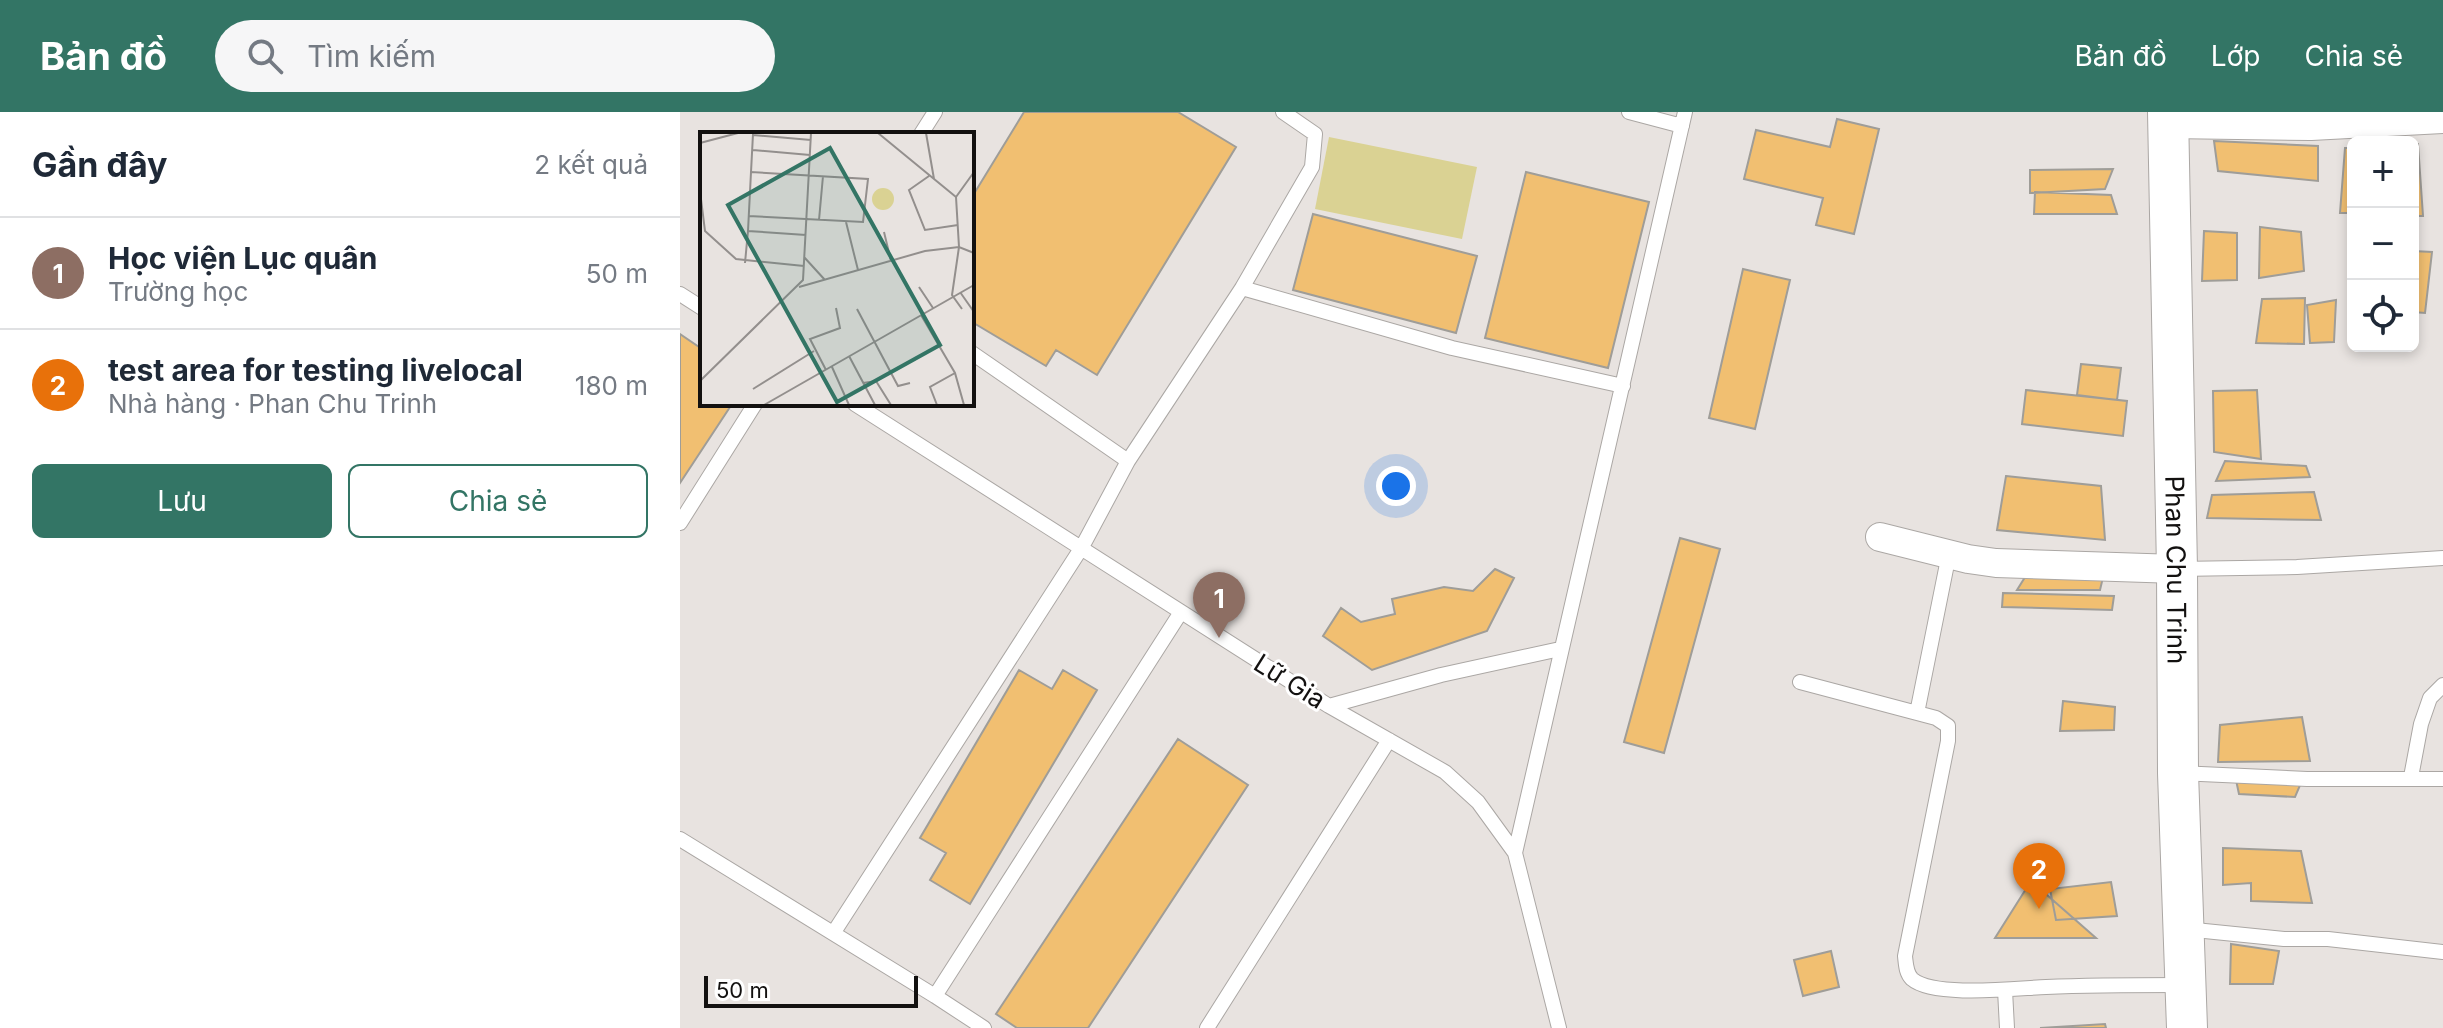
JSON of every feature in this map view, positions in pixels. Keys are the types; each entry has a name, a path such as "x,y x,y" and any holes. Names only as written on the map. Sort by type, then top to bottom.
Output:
{"main road":[{"name":"Phan Chu Trinh","path":"2169,118 2178,773 2187,1028"}],"street":[{"path":"2169,118 2311,126 2443,119"},
{"path":"1880,537 1996,563 2177,569"}],"lane":[{"path":"922,132 935,112"},
{"path":"834,932 1082,547 1128,461 1242,288 1312,167 1315,134 1283,112"},
{"path":"1515,853 1683,119 1629,112"},
{"path":"1242,288 1452,348 1623,386"},
{"path":"680,294 700,307"},
{"path":"974,354 1128,461"},
{"path":"680,523 754,406"},
{"name":"Lữ Gia","path":"858,406 1329,706 1445,772 1478,802 1515,853 1559,1028"},
{"path":"1917,713 1949,554"},
{"path":"2177,569 2297,567 2443,558"},
{"path":"935,996 1181,612"},
{"path":"1329,706 1441,675 1560,649"},
{"path":"1800,682 1936,718 1948,726 1905,956 1906,970 1912,979 1926,986 2005,990 2187,985"},
{"path":"2411,777 2421,724 2430,698 2443,685"},
{"path":"1207,1028 1389,740"},
{"path":"2178,773 2307,779 2443,779"},
{"path":"680,839 984,1028"},
{"path":"2184,929 2284,939 2328,939 2443,952"},
{"path":"2005,990 2007,1028"}],"shaded area":[{"path":"1329,137 1477,167 1462,239 1315,209"}],"building":[{"path":"1024,112 1178,112 1236,147 1097,375 1056,350 1046,366 974,323 974,194"},
{"path":"1837,119 1879,129 1854,234 1816,225 1823,198 1744,179 1756,130 1830,147"},
{"path":"2214,141 2318,146 2318,181 2218,171"},
{"path":"2345,148 2347,148 2347,213 2340,213"},
{"path":"2419,158 2423,216 2419,216"},
{"path":"2113,169 2105,189 2030,193 2030,170"},
{"path":"1526,172 1649,202 1608,368 1485,338"},
{"path":"2035,192 2111,195 2117,214 2034,214"},
{"path":"1313,214 1477,256 1456,333 1293,290"},
{"path":"2260,227 2301,232 2304,271 2259,278"},
{"path":"2204,231 2237,233 2237,280 2202,281"},
{"path":"2419,251 2432,252 2425,313 2419,312"},
{"path":"1743,269 1790,280 1755,429 1709,418"},
{"path":"2305,298 2304,344 2256,343 2262,299"},
{"path":"2336,300 2334,342 2310,343 2307,305"},
{"path":"680,334 700,348 700,406 731,406 680,483"},
{"path":"2081,364 2121,368 2117,400 2077,395"},
{"path":"2026,390 2127,401 2123,436 2022,424"},
{"path":"2257,390 2261,459 2214,452 2213,391"},
{"path":"2225,461 2306,466 2310,477 2216,481"},
{"path":"2006,476 2101,486 2105,540 1997,530"},
{"path":"2314,492 2321,520 2207,518 2212,495"},
{"path":"1680,538 1720,549 1664,753 1624,742"},
{"path":"1495,569 1514,578 1487,631 1372,670 1323,636 1341,608 1361,622 1395,614 1392,599 1444,587 1473,591"},
{"path":"2104,573 2100,590 2017,590 2027,574"},
{"path":"2003,593 2114,596 2112,610 2002,607"},
{"path":"1019,670 1052,689 1063,670 1097,690 970,904 930,880 946,853 920,838"},
{"path":"2063,701 2115,707 2114,730 2060,731"},
{"path":"2302,717 2310,761 2218,762 2220,725"},
{"path":"1178,739 1248,785 1088,1028 1017,1028 996,1014"},
{"path":"2236,780 2301,783 2295,797 2239,794"},
{"path":"2223,848 2301,851 2312,903 2251,901 2251,883 2223,885"},
{"path":"2031,881 2096,938 1995,938"},
{"path":"2111,882 2117,916 2056,920 2050,889"},
{"path":"2231,944 2279,951 2273,984 2230,984"},
{"path":"1831,951 1839,987 1803,996 1794,960"},
{"path":"2105,1024 2106,1028 2040,1028"}],"place":[{"name":"Học viện Lục quân","path":"1219,638"},
{"name":"test area for testing livelocal","path":"2039,909"}]}
